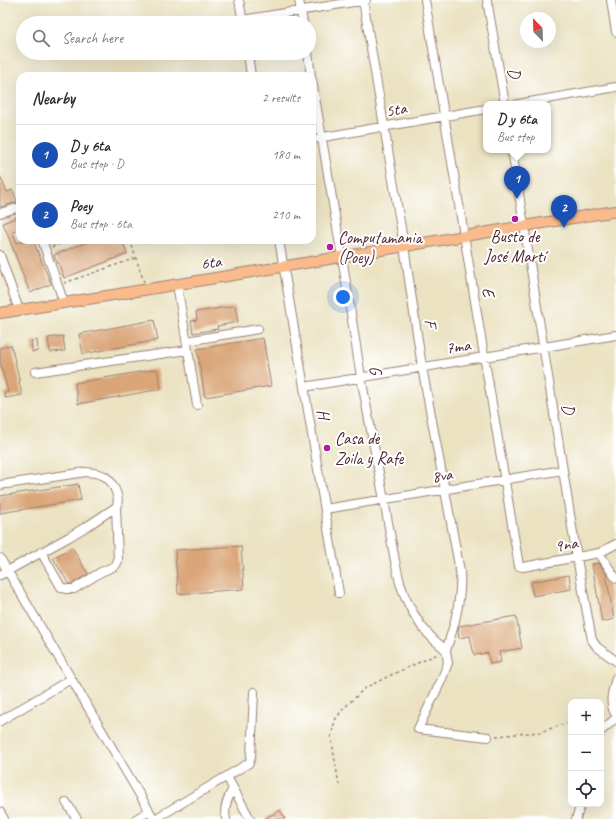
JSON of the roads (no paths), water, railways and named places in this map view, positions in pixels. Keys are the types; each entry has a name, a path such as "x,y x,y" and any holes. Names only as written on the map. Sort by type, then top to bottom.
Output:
{"main road":[{"name":"6ta","path":"0,313 616,211"}],"street":[{"path":"239,0 241,16"},
{"path":"299,0 302,16"},
{"path":"274,16 364,0"},
{"name":"F","path":"364,0 422,367 461,582 454,625 446,650 448,663 441,682 418,729 488,737"},
{"name":"E","path":"425,0 519,566"},
{"name":"D","path":"487,0 504,101"},
{"path":"611,0 616,32"},
{"path":"249,60 251,72"},
{"path":"309,60 310,72"},
{"path":"535,101 616,87"},
{"name":"G","path":"316,103 395,562 400,583 412,611 422,627 446,650"},
{"name":"5ta","path":"316,138 483,110"},
{"name":"D","path":"513,153 577,558 592,640 597,647 616,661"},
{"path":"0,213 16,208"},
{"path":"43,244 64,303"},
{"name":"H","path":"280,244 339,593"},
{"path":"0,255 19,310"},
{"path":"177,284 197,405"},
{"path":"36,372 187,346 258,329"},
{"name":"7ma","path":"304,386 616,335"},
{"name":"8va","path":"325,509 563,470"},
{"path":"0,485 86,472 108,478 113,485 118,497 116,507 118,560 115,566 101,572 74,589 66,589 61,587 41,552"},
{"path":"4,573 89,526 116,507"},
{"name":"9na","path":"519,566 522,567 577,558 599,553 616,544"},
{"path":"599,553 616,578"},
{"path":"0,558 4,573 71,679 154,819 249,763 252,751 254,692"},
{"path":"616,678 612,704 616,715"},
{"path":"0,721 71,679"},
{"path":"604,728 616,718"},
{"path":"227,777 250,819"},
{"path":"226,819 225,812 229,796 233,788"},
{"path":"66,802 77,819"},
{"path":"576,819 580,807"},
{"path":"136,819 149,811"},
{"path":"0,812 4,819"}],"place":[{"name":"D y 6ta","path":"517,199"},
{"name":"Busto de José Martí","path":"515,219"},
{"name":"Poey","path":"564,228"},
{"name":"Computamania (Poey)","path":"330,247"},
{"name":"Casa de Zoila y Rafe","path":"327,448"}]}
